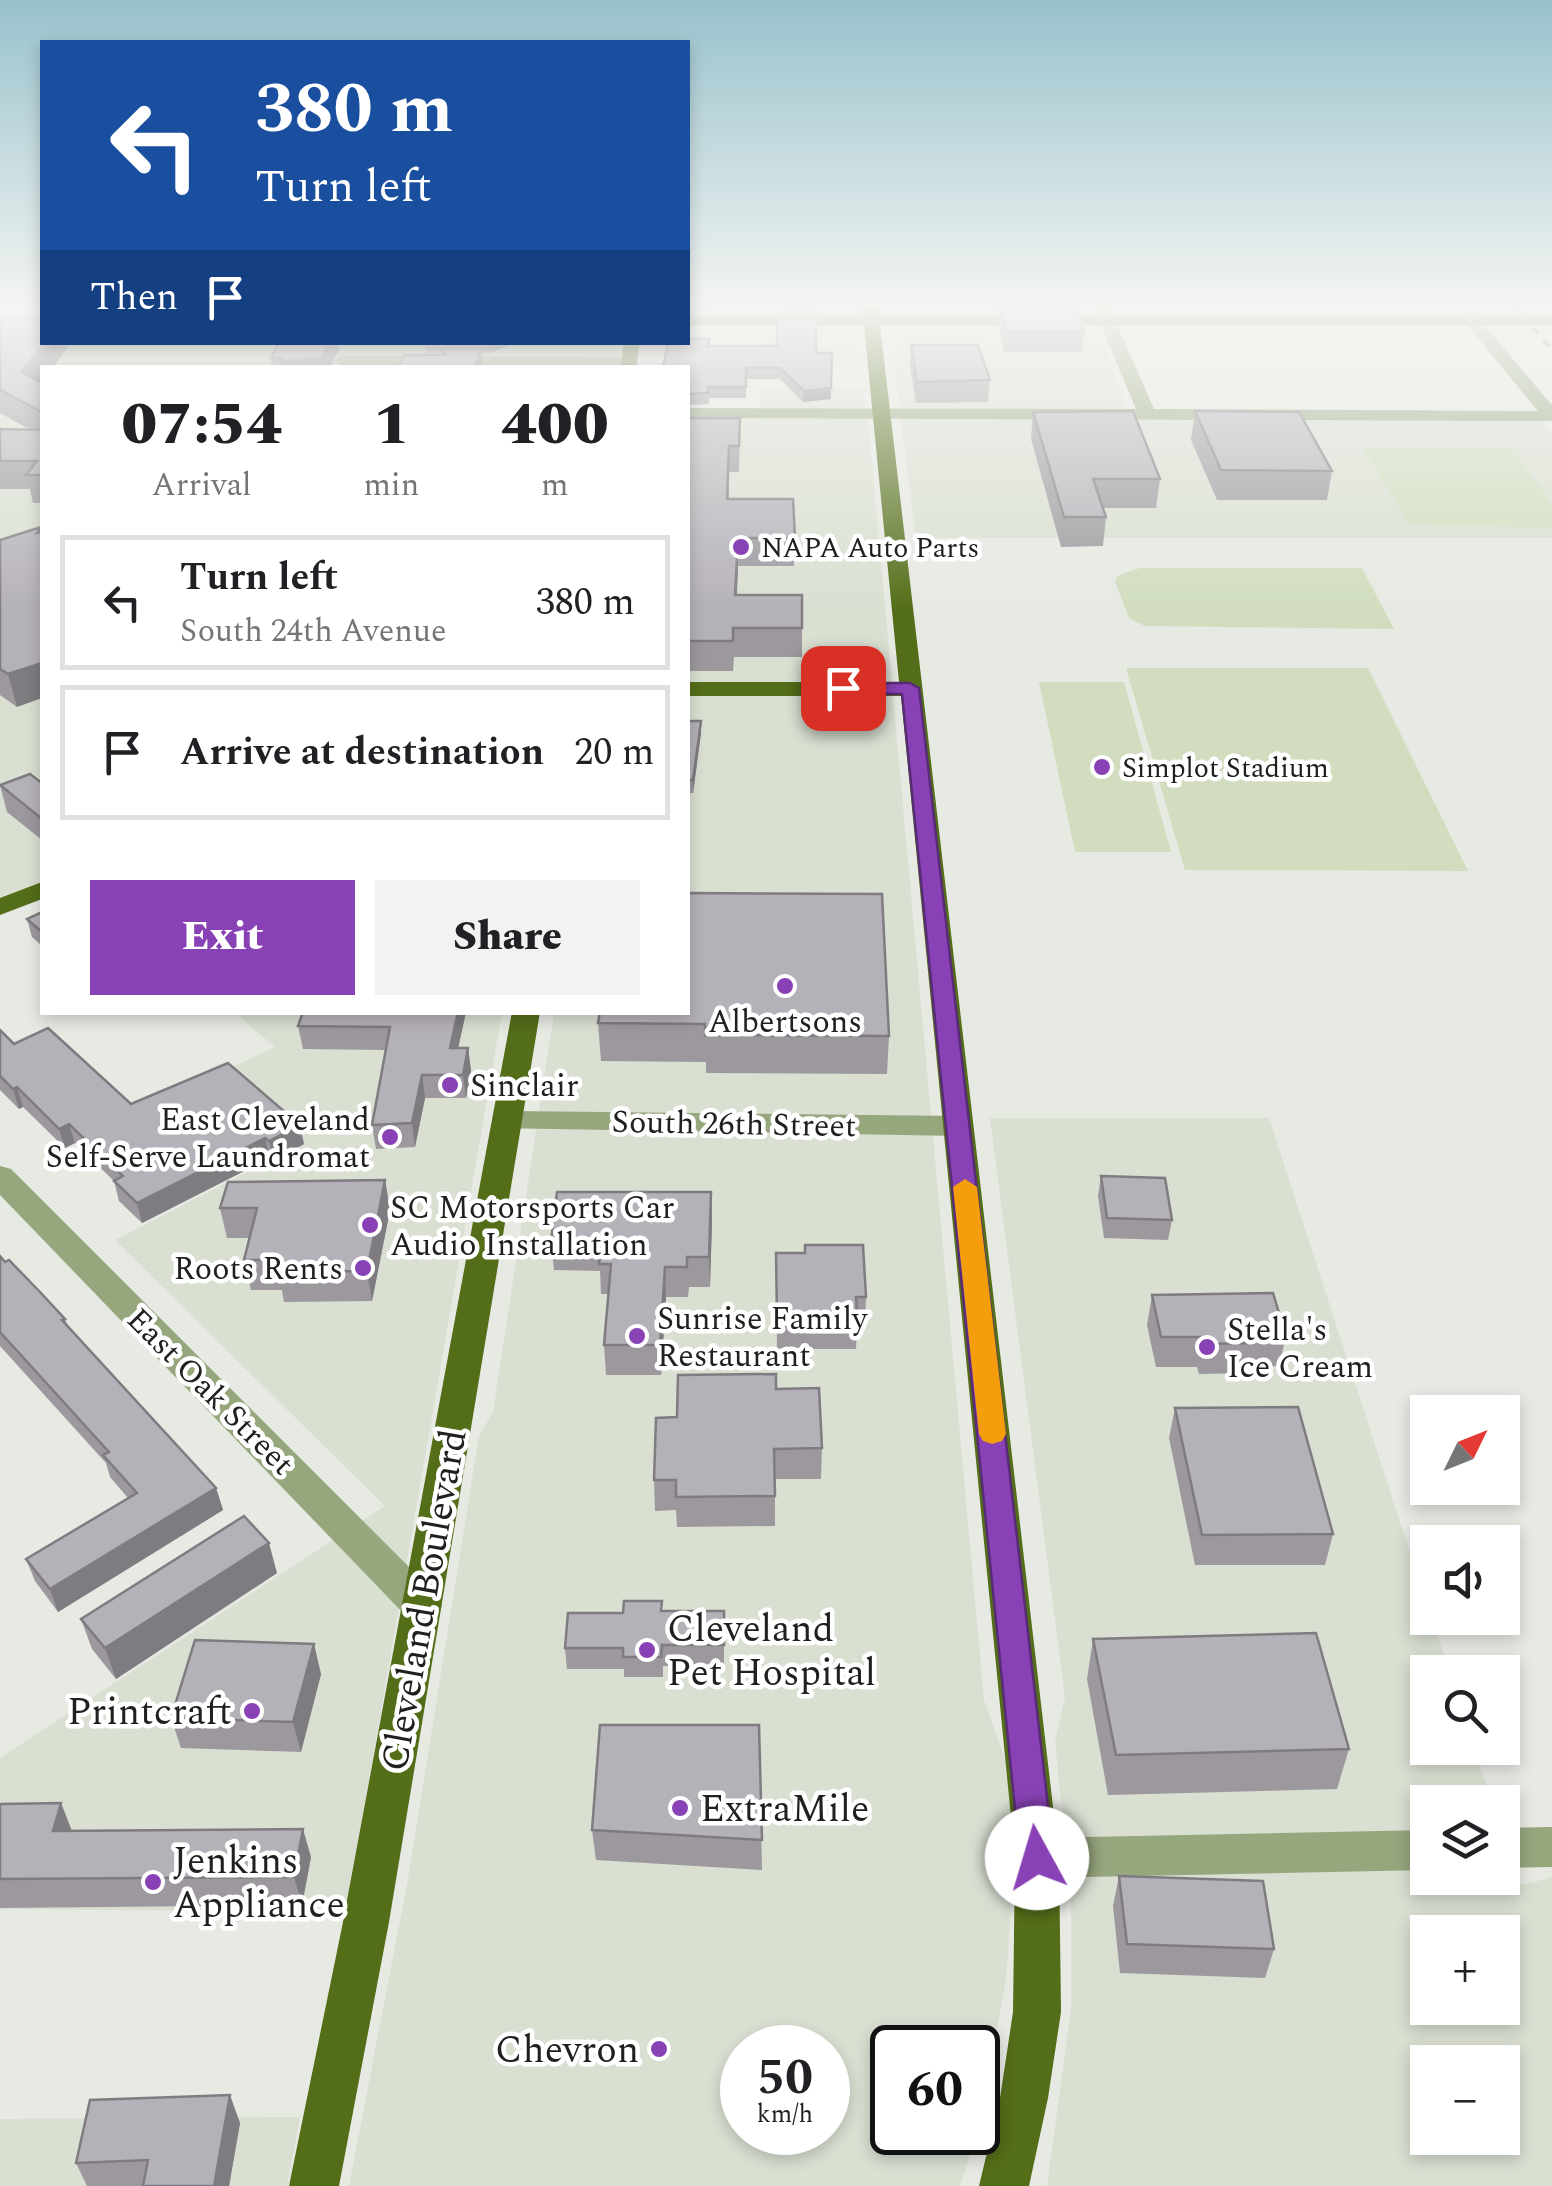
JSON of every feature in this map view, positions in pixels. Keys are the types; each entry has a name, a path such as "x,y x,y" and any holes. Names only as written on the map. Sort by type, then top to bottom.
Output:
{"main road":[{"path":"881,406 1037,1858 1037,2012 1024,2098 1004,2186"},
{"path":"690,689 910,688"},
{"path":"0,908 40,891"},
{"name":"Cleveland Boulevard","path":"314,2186 366,1922 510,1121 526,1015"}],"street":[{"path":"1144,406 1147,414"},
{"path":"690,413 1552,416"},
{"name":"South 26th Street","path":"510,1121 958,1126"},
{"name":"East Oak Street","path":"0,1176 422,1606"},
{"path":"1520,1848 1552,1847"},
{"path":"1037,1858 1410,1850"}],"shaded area":[{"path":"0,406 40,406 40,891 0,907"},
{"path":"865,406 865,408 759,408"},
{"path":"899,406 1126,406 1131,419 1540,419 1552,434 1552,538 916,538"},
{"path":"690,418 868,419 984,1700 1007,1765 1014,1864 1006,1980 998,2025 870,2025 870,2155 970,2155 960,2186 349,2186 408,1879 479,1436 493,1412 554,1015 690,1015"},
{"path":"237,1015 502,1015 346,1912 0,1909 0,1758 385,1506 115,1240 255,1168 174,1095 275,1047"},
{"path":"990,1118 1269,1118 1410,1553 1410,1635 1438,1635 1444,1655 1410,1655 1410,1765 1480,1765 1486,1785 1410,1785 1410,1895 1520,1895 1520,1886 1552,1877 1552,2186 1047,2186 1071,2009 1071,1902 1055,1741 1065,1697"},
{"path":"300,2117 287,2186 0,2186 0,2119"}],"green space":[{"path":"1362,447 1510,447 1552,503 1552,527 1410,525"},
{"path":"1140,568 1362,568 1394,629 1145,626 1129,618 1115,581 1119,575"},
{"path":"1126,668 1368,668 1468,871 1185,870"},
{"name":"Simplot Stadium","path":"1039,682 1124,682 1171,852 1075,852"}],"building":[{"path":"1133,411 1160,479 1093,479 1106,517 1064,517 1033,412"},
{"path":"1195,411 1299,412 1332,471 1221,470"},
{"path":"690,418 740,418 739,446 729,446 727,499 793,499 795,538 738,538 735,595 802,595 802,628 733,628 733,641 690,641"},
{"path":"0,429 40,430 40,475 26,475 37,461 0,461"},
{"path":"40,527 40,664 8,674 0,669 0,540"},
{"path":"690,721 701,721 693,780"},
{"path":"30,774 40,782 40,817 0,785"},
{"name":"Albertsons","path":"690,893 882,894 889,1036 705,1035 705,1024 598,1023 599,1015 690,1015"},
{"path":"40,913 40,930 27,919"},
{"path":"302,1015 457,1015 450,1048 468,1048 463,1075 422,1075 412,1123 372,1125 390,1027 298,1026"},
{"path":"48,1028 131,1104 228,1063 300,1125 269,1141 265,1138 137,1203 114,1181 123,1176 69,1124 59,1129 17,1087 13,1089 0,1076 0,1030 14,1044"},
{"path":"1101,1176 1165,1178 1172,1220 1107,1218"},
{"path":"385,1180 367,1271 278,1272 281,1260 244,1260 257,1208 220,1208 228,1182"},
{"name":"Sunrise Family Restaurant","path":"557,1192 711,1192 709,1257 687,1257 687,1267 665,1267 660,1345 604,1345 611,1264 599,1264 602,1241 551,1241"},
{"path":"805,1245 863,1245 866,1297 856,1297 857,1319 777,1319 776,1253 805,1253"},
{"path":"0,1256 5,1262 9,1260 40,1292 216,1488 50,1589 26,1559 137,1493 103,1455 109,1452 0,1332"},
{"path":"1273,1293 1286,1336 1252,1336 1253,1343 1205,1344 1203,1337 1161,1337 1152,1295"},
{"path":"776,1374 776,1389 819,1388 822,1448 774,1449 775,1496 676,1497 676,1480 654,1480 656,1418 677,1417 678,1375"},
{"path":"1298,1407 1333,1534 1202,1535 1175,1408"},
{"path":"244,1516 269,1543 105,1648 81,1619"},
{"path":"624,1601 662,1601 661,1611 724,1611 724,1645 662,1645 661,1657 623,1657 623,1648 565,1648 568,1613 623,1613"},
{"path":"1316,1633 1349,1749 1116,1755 1093,1639"},
{"path":"195,1640 314,1644 293,1722 171,1718"},
{"name":"ExtraMile","path":"600,1725 759,1725 762,1840 592,1830"},
{"path":"61,1803 53,1831 303,1829 294,1877 0,1879 0,1804"},
{"path":"1119,1876 1263,1881 1274,1949 1127,1944"},
{"path":"230,2095 214,2186 143,2186 148,2160 76,2163 90,2100"}],"slow traffic":[{"path":"965,1187 992,1434"}],"place":[{"name":"NAPA Auto Parts","path":"741,547"},
{"name":"Simplot Stadium","path":"1102,767"},
{"name":"Albertsons","path":"785,986"},
{"name":"Sinclair","path":"450,1085"},
{"name":"East Cleveland Self-Serve Laundromat","path":"390,1137"},
{"name":"SC Motorsports Car Audio Installation","path":"370,1225"},
{"name":"Roots Rents","path":"363,1268"},
{"name":"Sunrise Family Restaurant","path":"637,1336"},
{"name":"Stella's Ice Cream","path":"1207,1347"},
{"name":"Cleveland Pet Hospital","path":"647,1650"},
{"name":"Printcraft","path":"252,1711"},
{"name":"ExtraMile","path":"680,1808"},
{"name":"Jenkins Appliance","path":"153,1882"},
{"name":"Chevron","path":"659,2049"}],"route":[{"path":"843,688 910,688 1037,1858"}]}
